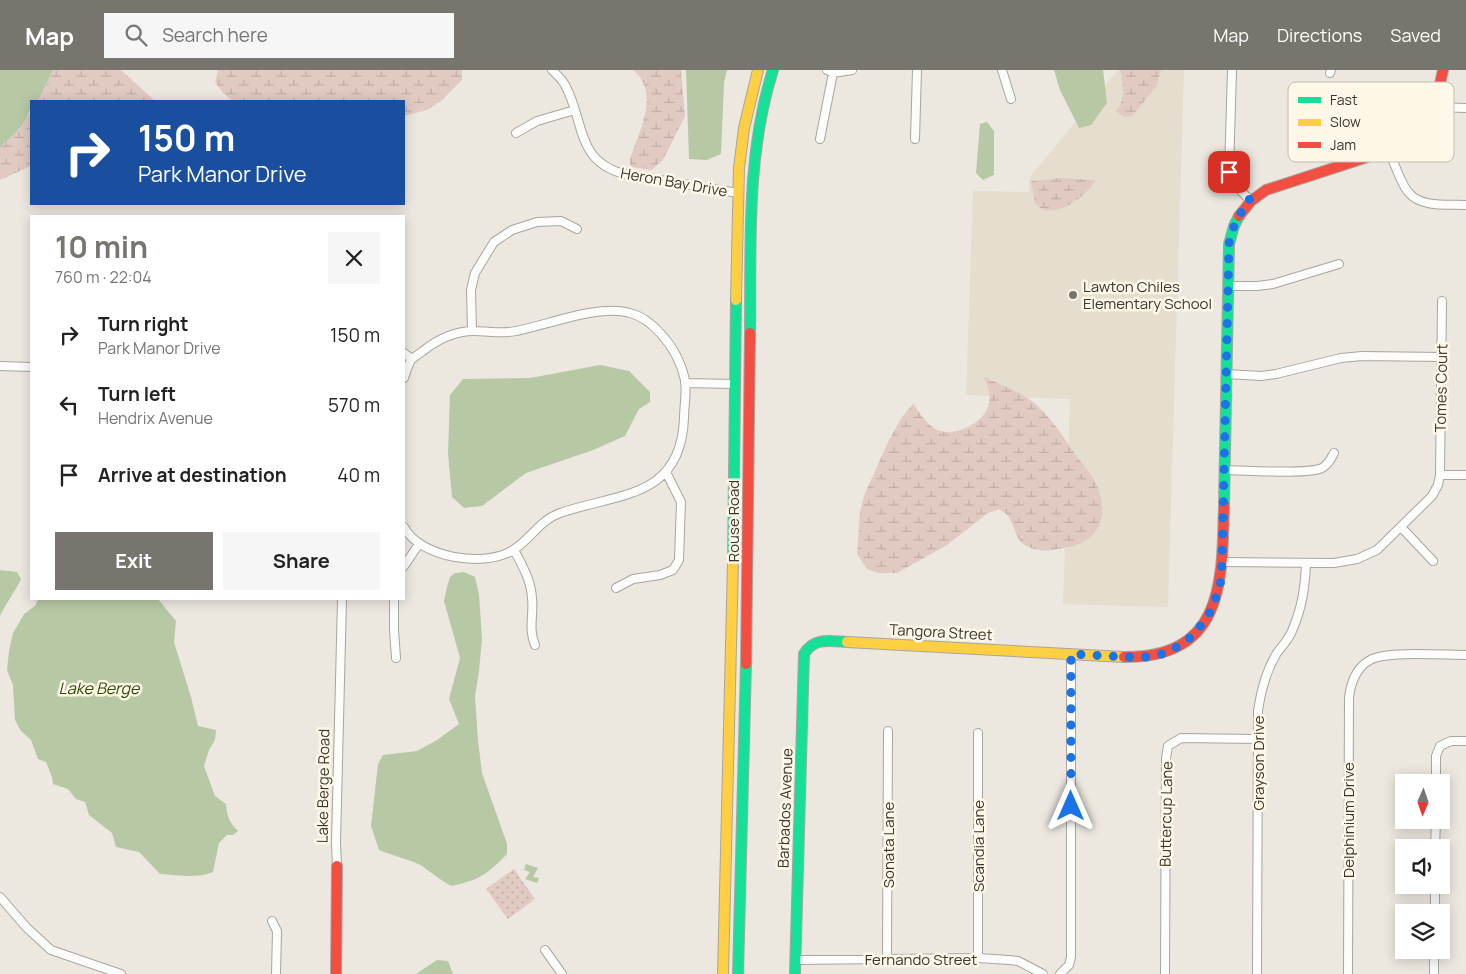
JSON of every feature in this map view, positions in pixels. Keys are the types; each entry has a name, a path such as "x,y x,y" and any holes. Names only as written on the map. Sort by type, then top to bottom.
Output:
{"street":[{"name":"Heron Bay Drive","path":"552,70 564,83 592,156 609,169 624,174 738,193"},
{"name":"Rouse Road","path":"724,974 732,625 738,193 744,128 758,70"},
{"name":"Rouse Road","path":"738,974 746,691 753,187 758,132 763,104 773,70"},
{"path":"820,139 830,72 852,70"},
{"path":"915,139 917,70"},
{"path":"1002,70 1011,99"},
{"path":"1232,70 1229,172 1232,182 1250,200 1266,190 1352,162"},
{"path":"516,134 537,121 575,110"},
{"path":"1394,162 1408,193 1416,199 1430,203 1466,204"},
{"name":"Tangora Street","path":"810,645 821,641 1148,657 1166,653 1184,643 1196,632 1209,614 1220,587 1229,244 1232,230 1240,213 1250,200"},
{"path":"472,331 471,290 475,274 494,242 512,230 537,222 561,221 577,229"},
{"path":"1228,286 1273,284 1339,264"},
{"name":"Tomes Court","path":"1440,475 1442,301"},
{"path":"405,376 412,359 435,341 452,334 472,331 514,332 577,316 610,311 631,313 651,323 668,342 680,360 685,383 684,428 678,450 666,472 654,483 634,493 558,514 540,526 514,550 499,557 485,559 464,558 437,553 419,544 405,529"},
{"path":"405,354 412,359"},
{"path":"1226,374 1261,376 1341,358 1362,356 1441,357"},
{"path":"0,366 30,367"},
{"path":"685,383 734,384"},
{"path":"1224,470 1307,471 1321,469 1329,463 1334,454"},
{"path":"616,588 633,580 660,575 673,570 679,560 681,502 666,472"},
{"path":"1222,562 1306,564 1334,563 1358,558 1377,550 1432,496 1438,485 1440,475 1466,475"},
{"path":"1401,527 1433,561"},
{"path":"405,565 419,544"},
{"path":"514,550 529,578 532,598 531,634 535,644"},
{"name":"Grayson Drive","path":"1258,974 1258,711 1262,687 1271,663 1291,633 1300,612 1304,593 1306,564"},
{"name":"Lake Berge Road","path":"336,974 336,843 342,600"},
{"path":"394,600 396,658"},
{"name":"Barbados Avenue","path":"795,974 804,654 810,645"},
{"path":"1060,974 1069,965 1071,957 1071,654"},
{"name":"Delphinium Drive","path":"1348,974 1348,697 1351,683 1360,669 1372,659 1389,655 1466,655"},
{"name":"Sonata Lane","path":"887,959 888,731"},
{"name":"Scandia Lane","path":"978,733 978,958"},
{"name":"Buttercup Lane","path":"1164,974 1166,758 1168,746 1181,738 1258,739"},
{"path":"1436,774 1436,756 1440,746 1451,741 1466,741"},
{"path":"0,897 27,928 51,950 121,974"},
{"path":"272,921 277,931 276,974"},
{"path":"544,950 562,974"},
{"name":"Fernando Street","path":"795,960 978,958 1018,961 1043,974"},
{"path":"1434,959 1434,974"}],"shaded area":[{"name":"Lawton Chiles Elementary School","path":"1118,70 1184,70 1168,607 1063,604 1070,399 966,395 973,191 1029,192 1030,177"}],"green space":[{"path":"53,70 121,70 154,100 38,100"},
{"path":"218,70 462,70 462,80 441,101 427,110 405,116 405,100 232,100 224,94 215,82"},
{"path":"633,70 681,70 685,116 663,160 651,170 632,167 630,164 647,101 646,90 641,79"},
{"path":"1120,70 1161,70 1156,87 1132,116 1124,117 1116,111 1122,97 1123,86"},
{"path":"30,113 30,166 0,180 0,148"},
{"path":"1060,178 1096,180 1081,197 1060,209 1045,210 1035,204 1031,181"},
{"path":"984,377 1032,401 1058,429 1090,473 1097,486 1102,506 1100,524 1089,538 1080,544 1057,549 1036,550 1022,542 1017,536 1007,514 999,509 988,513 947,545 897,573 878,573 867,569 857,554 860,512 864,496 888,442 902,417 913,404 928,423 940,431 955,431 970,426 983,416 989,403 988,387"},
{"path":"514,869 535,899 508,919 486,889"}],"water":[{"path":"0,70 53,70 38,100 30,100 30,108 25,121 0,148"},
{"path":"686,70 727,70 724,83 721,154 707,160 689,159"},
{"path":"1054,70 1103,70 1107,103 1091,125 1079,128 1060,90"},
{"path":"987,122 994,131 994,175 983,180 976,173 980,124"},
{"path":"600,365 629,371 650,392 650,402 639,409 625,436 593,450 526,473 482,506 464,508 452,497 448,454 450,395 463,379 530,378"},
{"path":"0,570 17,572 21,579 0,616"},
{"path":"464,572 475,577 479,594 482,639 475,696 482,773 507,844 507,854 494,867 482,875 452,886 422,866 379,850 371,826 378,764 383,755 417,751 437,740 459,724 449,699 460,658 444,601 450,577 455,573"},
{"name":"Lake Berge","path":"38,600 159,600 176,621 174,642 198,726 216,730 215,740 209,750 204,766 215,796 226,804 229,819 238,831 233,835 227,835 219,843 213,872 194,876 160,874 139,852 116,847 112,833 89,815 85,802 76,799 68,789 53,784 46,762 38,759 31,740 21,731 15,720 13,685 7,670 13,633 24,614 35,606"},
{"path":"526,864 538,868 533,877 539,878 537,883 525,879 530,872 524,870"},
{"path":"437,960 448,961 453,974 416,974"}],"traffic: fast":[{"path":"750,333 754,167 764,102 773,70"},
{"path":"1224,504 1229,244 1239,216"},
{"path":"733,563 736,300"},
{"path":"795,974 804,654 818,642 847,642"},
{"path":"738,974 746,664"}],"traffic: slow":[{"path":"736,300 739,168 744,128 758,70"},
{"path":"723,974 733,563"},
{"path":"847,642 1124,657"}],"traffic: jam":[{"path":"1440,82 1443,70"},
{"path":"1239,216 1251,201 1266,190 1352,162"},
{"path":"746,664 750,333"},
{"path":"1124,657 1157,654 1182,644 1199,629 1211,609 1218,586 1222,560 1224,504"},
{"path":"336,974 337,866"}],"place":[{"name":"Lawton Chiles Elementary School","path":"1073,295"}],"route":[{"path":"1071,806 1071,654 1148,657 1166,653 1184,643 1196,632 1209,614 1220,587 1229,244 1232,230 1240,213 1250,200 1232,182 1229,172"}]}
